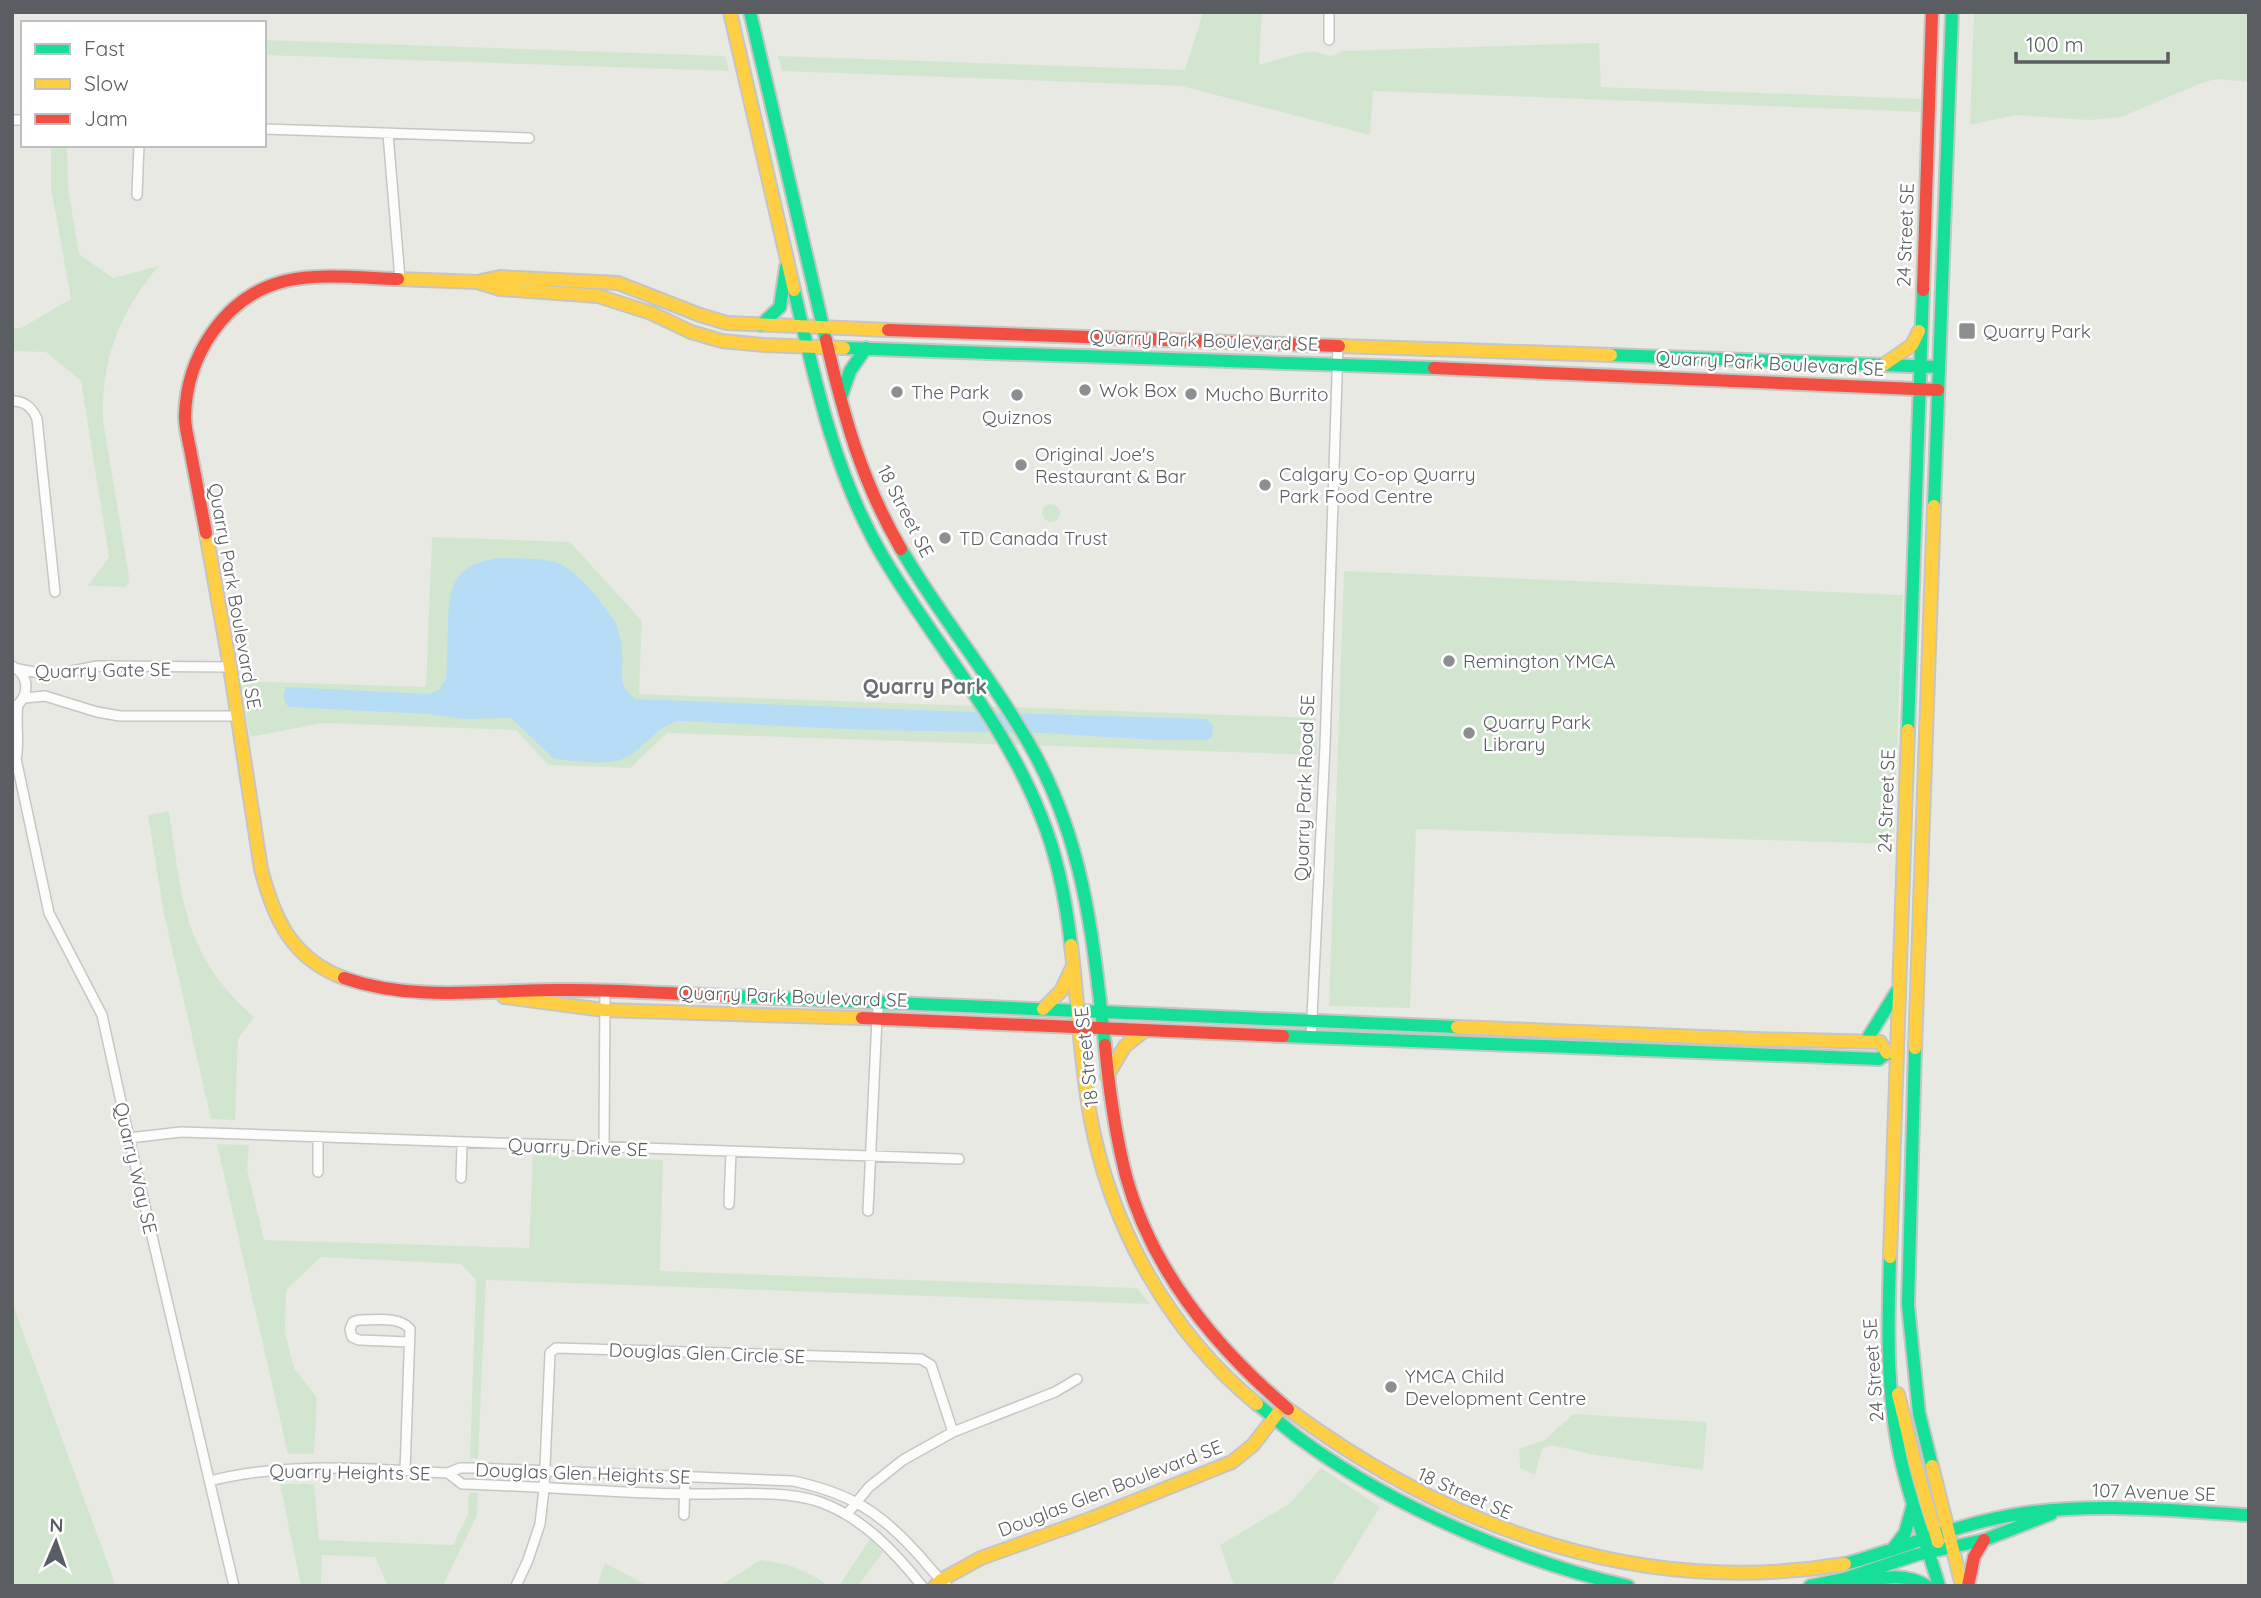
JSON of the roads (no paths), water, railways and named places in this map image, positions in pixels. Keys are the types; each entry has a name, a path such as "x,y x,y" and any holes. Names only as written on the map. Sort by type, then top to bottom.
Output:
{"main road":[{"name":"18 Street SE","path":"730,12 832,445 863,520 913,606 1014,759 1038,807 1051,843 1061,882 1074,961 1084,1069 1096,1148 1105,1180 1130,1240 1157,1292 1216,1367 1273,1419 1354,1475 1409,1506 1466,1532 1563,1569 1628,1586"},
{"name":"18 Street SE","path":"750,12 840,401 858,460 897,544 1012,716 1054,795 1081,870 1091,923 1113,1127 1128,1186 1144,1228 1163,1264 1215,1340 1284,1406 1359,1461 1452,1510 1513,1536 1568,1554 1622,1568 1670,1576 1710,1578 1760,1577 1802,1572 1934,1540 1951,1548"},
{"name":"24 Street SE","path":"1932,12 1899,988 1892,1054 1888,1311 1891,1378 1899,1448 1913,1504 1934,1540 1951,1548 1962,1586"},
{"name":"24 Street SE","path":"1939,1586 1908,1305 1909,1203 1952,12"},
{"path":"761,325 780,307 787,253"},
{"name":"Quarry Park Boulevard SE","path":"1102,1027 604,1010 483,994 387,990 343,979 306,957 282,930 268,898 261,869 229,667 185,420 186,396 193,366 212,331 226,315 253,296 279,283 310,278 477,282 500,277 618,284 727,323 1938,367"},
{"name":"Quarry Park Boulevard SE","path":"477,282 500,289 598,296 651,313 691,332 722,341 1582,373 1938,390"},
{"path":"1882,366 1912,345 1921,326"},
{"path":"840,401 846,376 866,348"},
{"path":"1043,1009 1066,986 1074,961"},
{"path":"1866,1041 1899,988"},
{"name":"Quarry Park Boulevard SE","path":"483,994 540,989 1101,1013"},
{"path":"1101,1013 1752,1039 1866,1041 1880,1042 1892,1054 1879,1059 1311,1038 1102,1027"},
{"path":"1547,1047 1548,1030"},
{"path":"1106,1077 1125,1046 1144,1031"},
{"path":"1891,1378 1900,1397 1934,1540"},
{"name":"Douglas Glen Boulevard SE","path":"941,1584 981,1558 1090,1519 1232,1462 1253,1445 1284,1406"},
{"path":"1892,1550 1905,1533 1913,1504"},
{"name":"107 Avenue SE","path":"1934,1540 2017,1513 2085,1508 2249,1515"},
{"name":"107 Avenue SE","path":"1951,1548 2031,1523 2058,1511"},
{"path":"1968,1586 1974,1557 1983,1539"},
{"name":"18 Street SE","path":"1810,1586 1844,1579 1934,1540"},
{"path":"1844,1579 1857,1582 1898,1576 1915,1578 1927,1586"}],"street":[{"path":"1328,12 1329,40"},
{"path":"266,130 528,138"},
{"path":"388,134 400,279"},
{"path":"137,195 139,147"},
{"name":"Quarry Park Road SE","path":"1311,1038 1325,746 1338,346"},
{"path":"12,401 20,401 30,407 37,419 55,592"},
{"name":"Quarry Gate SE","path":"15,668 34,674 50,675 98,666 229,667"},
{"name":"Quarry Way SE","path":"15,668 26,683 16,714 18,749 14,757 49,914 102,1015 234,1586"},
{"name":"Quarry Gate SE","path":"18,704 45,696 120,716 237,716"},
{"path":"604,1147 605,991"},
{"path":"868,1211 879,1002"},
{"name":"Quarry Drive SE","path":"129,1138 181,1132 959,1159"},
{"path":"318,1137 318,1172"},
{"path":"461,1142 461,1178"},
{"path":"729,1204 731,1152"},
{"path":"405,1471 410,1329 399,1321 359,1320 353,1322 350,1329 352,1337 359,1340 409,1342"},
{"name":"Douglas Glen Circle SE","path":"516,1586 540,1524 550,1353 556,1348 921,1359 931,1365 953,1432"},
{"path":"847,1514 869,1487 903,1460 953,1432 1055,1392 1077,1379"},
{"name":"Quarry Heights SE","path":"211,1481 245,1472 301,1467 448,1473"},
{"name":"Douglas Glen Heights SE","path":"922,1586 870,1531 847,1514 820,1502 794,1495 685,1494 462,1484 448,1473 460,1468 544,1471 793,1481 821,1487 857,1501 879,1516 916,1552 941,1584"},
{"path":"684,1516 685,1477"}],"water":[{"path":"499,558 536,559 558,563 573,572 589,588 616,624 622,647 623,684 636,699 1207,719 1213,725 1212,737 1208,740 1155,740 1044,733 868,730 678,721 664,728 625,758 590,762 554,759 511,718 463,719 427,714 289,707 285,703 286,687 429,694 439,690 446,679 450,601 456,580 471,566"}],"place":[{"name":"Quarry Park","path":"1967,331"},
{"name":"Wok Box","path":"1085,390"},
{"name":"The Park","path":"897,392"},
{"name":"Mucho Burrito","path":"1191,394"},
{"name":"Quiznos","path":"1017,395"},
{"name":"Original Joe's Restaurant & Bar","path":"1021,465"},
{"name":"Calgary Co-op Quarry Park Food Centre","path":"1265,485"},
{"name":"TD Canada Trust","path":"945,538"},
{"name":"Remington YMCA","path":"1449,661"},
{"name":"Quarry Park Library","path":"1469,733"},
{"name":"YMCA Child Development Centre","path":"1391,1387"}],"district":[{"name":"Quarry Park","path":"925,687"}]}
